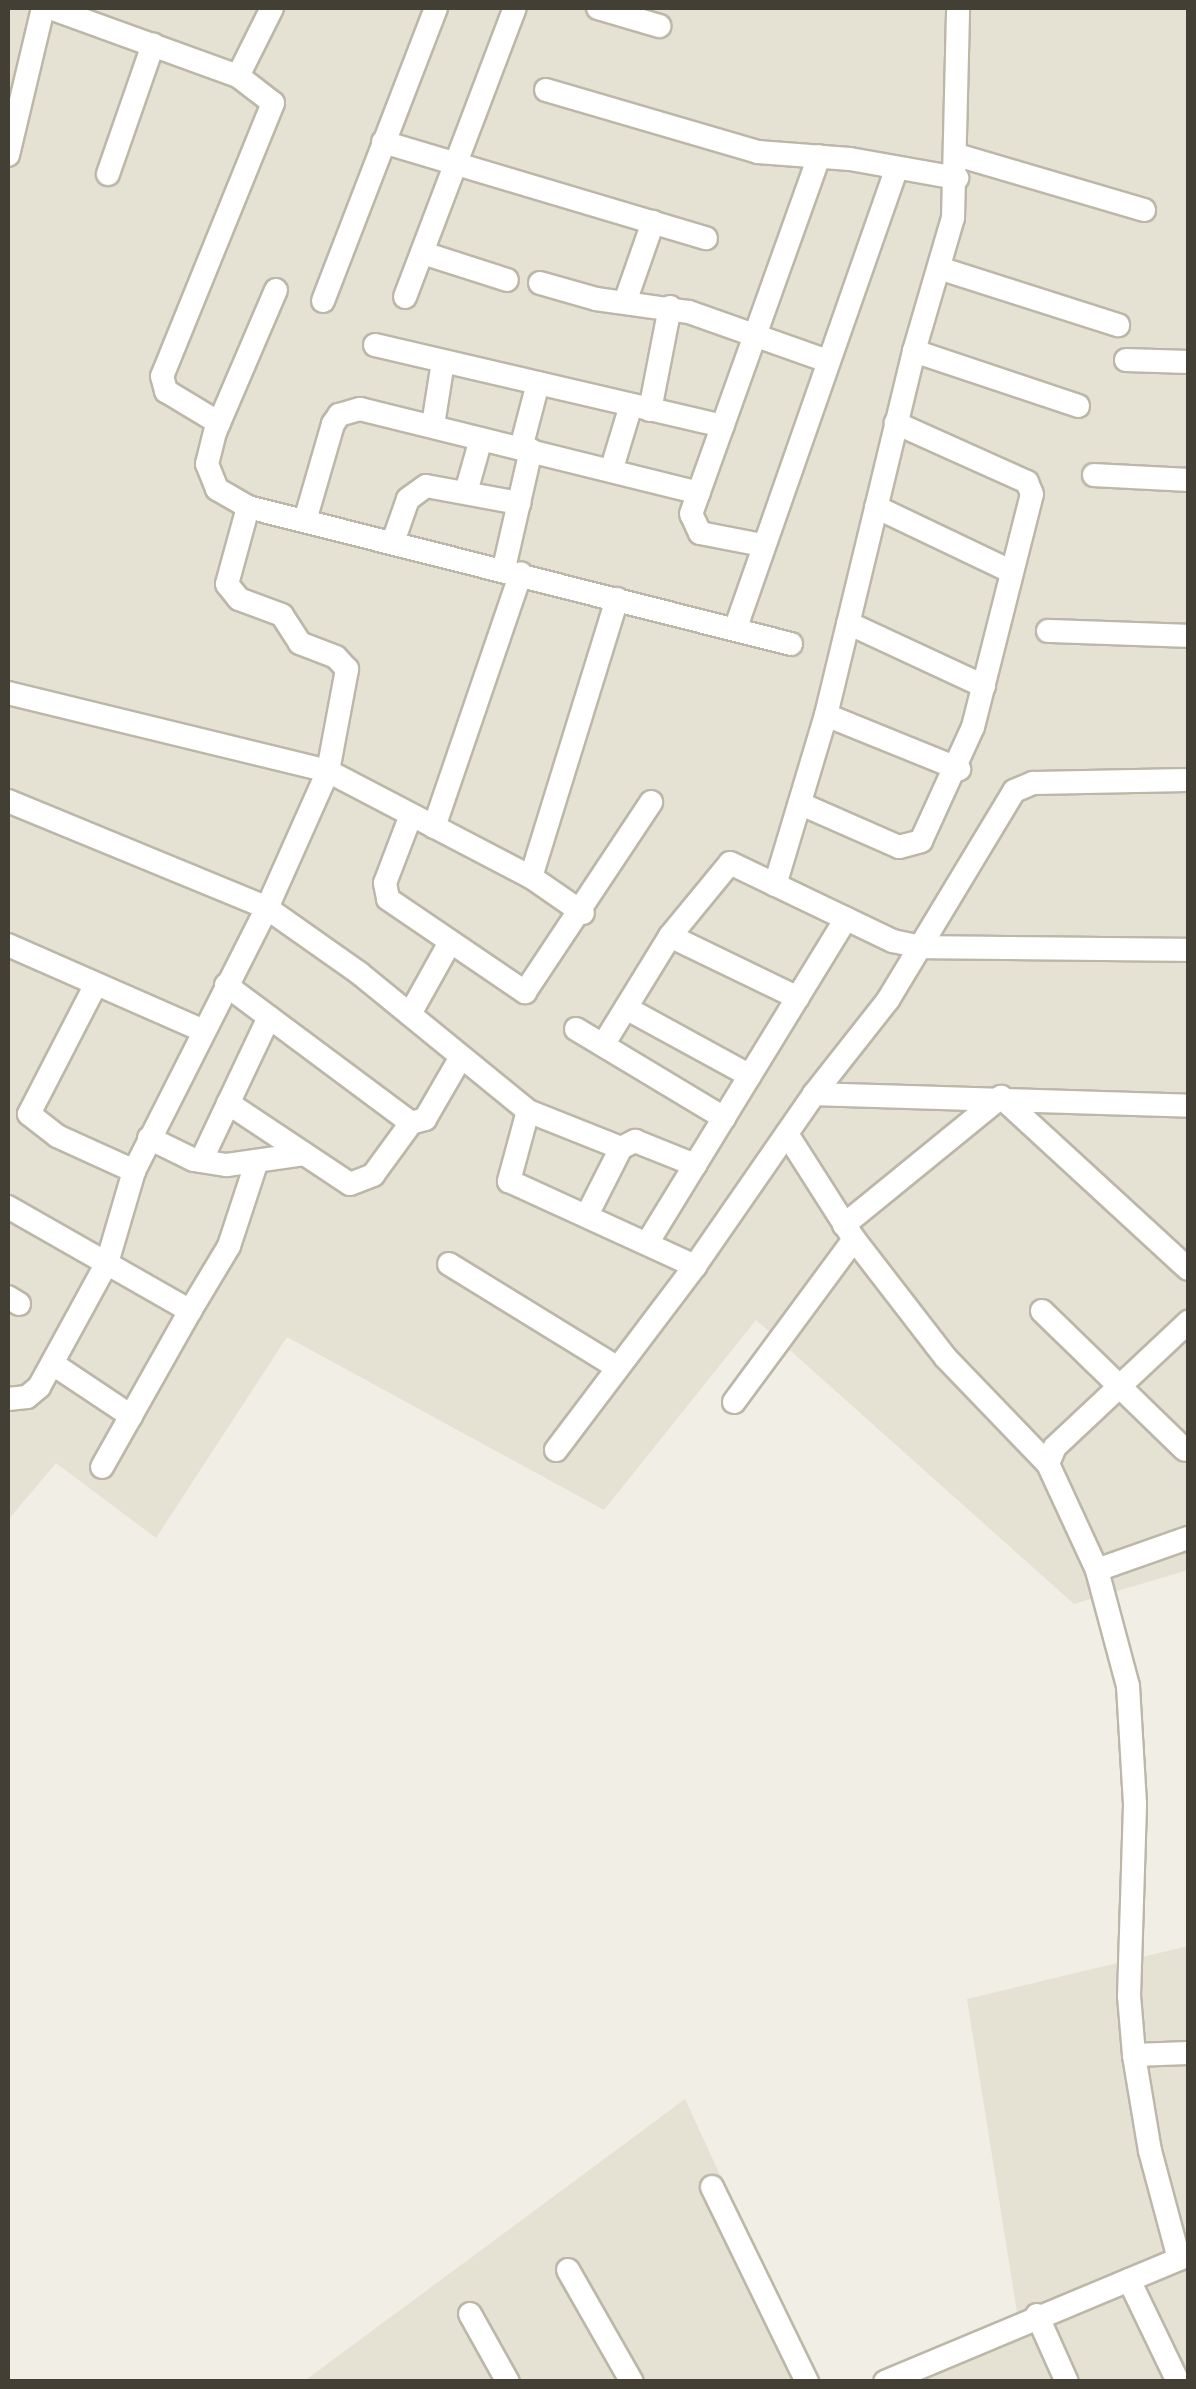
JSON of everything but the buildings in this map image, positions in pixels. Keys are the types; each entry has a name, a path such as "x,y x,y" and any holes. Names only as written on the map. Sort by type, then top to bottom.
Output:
{"street":[{"path":"8,155 47,8 238,76 269,96 271,112 162,376 166,391 219,423"},
{"path":"238,76 270,8"},
{"path":"322,301 436,8"},
{"path":"405,297 515,8"},
{"path":"598,8 659,26"},
{"path":"775,885 826,716 914,351 942,270 957,166 958,8"},
{"path":"108,174 153,46"},
{"path":"546,90 758,152 819,156 897,168 957,166 1144,210"},
{"path":"383,142 706,238"},
{"path":"762,545 694,529 691,514 819,156"},
{"path":"736,627 897,168"},
{"path":"625,302 653,222"},
{"path":"423,254 508,280"},
{"path":"942,270 1118,325"},
{"path":"540,283 625,302 670,307 828,362"},
{"path":"276,290 219,423 207,464 210,478 248,507 394,539 792,644"},
{"path":"612,468 641,407 670,307"},
{"path":"375,345 723,426"},
{"path":"914,351 1078,406"},
{"path":"1126,360 1188,362"},
{"path":"433,425 444,362"},
{"path":"434,827 513,570 526,449 538,383"},
{"path":"306,517 340,415 360,408 612,468 699,493"},
{"path":"801,804 907,849 921,841 959,768 984,686 1032,487 896,423"},
{"path":"466,492 482,439"},
{"path":"1094,475 1188,480"},
{"path":"394,539 417,490 466,492 519,503"},
{"path":"876,506 1010,571"},
{"path":"8,1399 34,1393 107,1263 134,1171 202,1030 268,908 328,771 346,670 336,657 300,643 282,615 239,599 227,584 248,507"},
{"path":"532,877 618,599"},
{"path":"848,623 984,686"},
{"path":"1048,631 1188,636"},
{"path":"8,693 328,771 532,877 583,914"},
{"path":"826,716 959,768"},
{"path":"556,1450 695,1266 922,947 1014,791 1033,783 1188,780"},
{"path":"8,801 268,908 410,1014 528,1112 621,1148"},
{"path":"411,815 384,892 525,992 583,914 651,802"},
{"path":"603,1045 670,936 724,865 846,919 922,947 1188,950"},
{"path":"648,1240 846,919"},
{"path":"670,936 798,998"},
{"path":"410,1014 450,942"},
{"path":"8,945 202,1030"},
{"path":"95,986 29,1114 57,1136 134,1171"},
{"path":"226,986 411,1123"},
{"path":"626,1008 750,1076"},
{"path":"201,1161 269,1017"},
{"path":"576,1029 724,1118"},
{"path":"228,1102 338,1179 359,1184 411,1123 425,1118 461,1057"},
{"path":"814,1094 1188,1106"},
{"path":"734,1402 849,1232 1001,1097"},
{"path":"1001,1097 1188,1268"},
{"path":"528,1112 509,1181 648,1240 695,1266"},
{"path":"786,1134 849,1232 977,1394 1048,1464 1097,1570 1116,1624 1134,1738 1134,2055 1150,2152 1184,2257 1037,2315 891,2380"},
{"path":"150,1138 201,1161 256,1164 304,1154"},
{"path":"587,1215 621,1148 634,1141 695,1165"},
{"path":"102,1467 228,1246 256,1164"},
{"path":"8,1207 190,1311"},
{"path":"449,1264 618,1368"},
{"path":"1042,1311 1185,1450"},
{"path":"1048,1464 1055,1446 1188,1322"},
{"path":"53,1364 131,1416"},
{"path":"1097,1570 1188,1538"},
{"path":"1134,2055 1188,2053"},
{"path":"712,2187 807,2382"},
{"path":"568,2270 632,2382"},
{"path":"1129,2280 1178,2382"},
{"path":"470,2314 508,2382"},
{"path":"1037,2315 1067,2382"}],"shaded area":[{"path":"8,8 1188,8 1188,1570 1074,1604 756,1320 604,1510 287,1337 156,1538 56,1463 8,1520"},
{"path":"1188,1946 1188,2381 922,2382 1020,2331 967,1999"},
{"path":"685,2099 815,2381 303,2382"}]}
